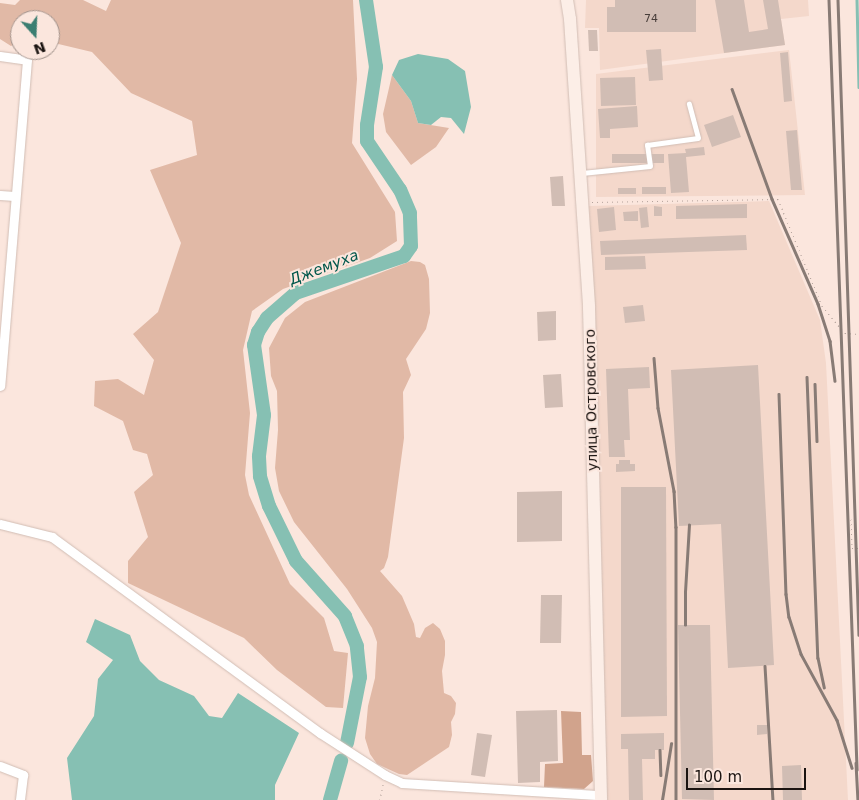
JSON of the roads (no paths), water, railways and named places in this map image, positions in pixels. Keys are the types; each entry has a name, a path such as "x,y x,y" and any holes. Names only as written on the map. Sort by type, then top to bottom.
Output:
{"street":[{"name":"улица Островского","path":"567,0 570,19 589,307 601,797"},
{"path":"0,56 27,60 14,196 0,386"},
{"path":"0,195 14,196"},
{"path":"0,524 52,537 320,734 385,775 402,783 601,797"},
{"path":"0,766 23,775 20,800"}],"lane":[{"path":"580,173 650,166 647,145 698,138 689,104"}],"water":[{"path":"418,54 448,59 465,71 471,107 464,134 451,118 441,117 431,125 418,123 411,101 392,75 399,60"},
{"path":"95,619 130,635 140,661 159,680 194,696 209,716 222,718 238,693 299,733 275,785 275,800 72,800 67,758 94,716 98,679 113,660 86,642"}],"waterway":[{"name":"Джемуха","path":"347,743 360,677 357,646 345,616 296,561 269,506 260,476 259,456 264,415 254,345 258,332 267,318 296,293 404,256 411,246 410,213 400,190 367,141 367,125 376,67 366,0"},
{"path":"857,0 859,87"},
{"name":"Джемуха","path":"330,800 341,761"}],"railway":[{"path":"829,0 857,769"},
{"path":"838,0 859,635"},
{"path":"732,89 772,199 818,304 830,341 835,381"},
{"path":"654,358 658,408 674,491 676,527 676,800"},
{"path":"807,377 818,658 824,687"},
{"path":"815,384 817,441"},
{"path":"779,394 786,594 789,617 801,654 837,720 852,768"},
{"path":"685,625 689,525"},
{"path":"765,666 773,800"},
{"path":"662,800 671,744"},
{"path":"660,750 661,775"},
{"path":"856,763 858,800"}]}
